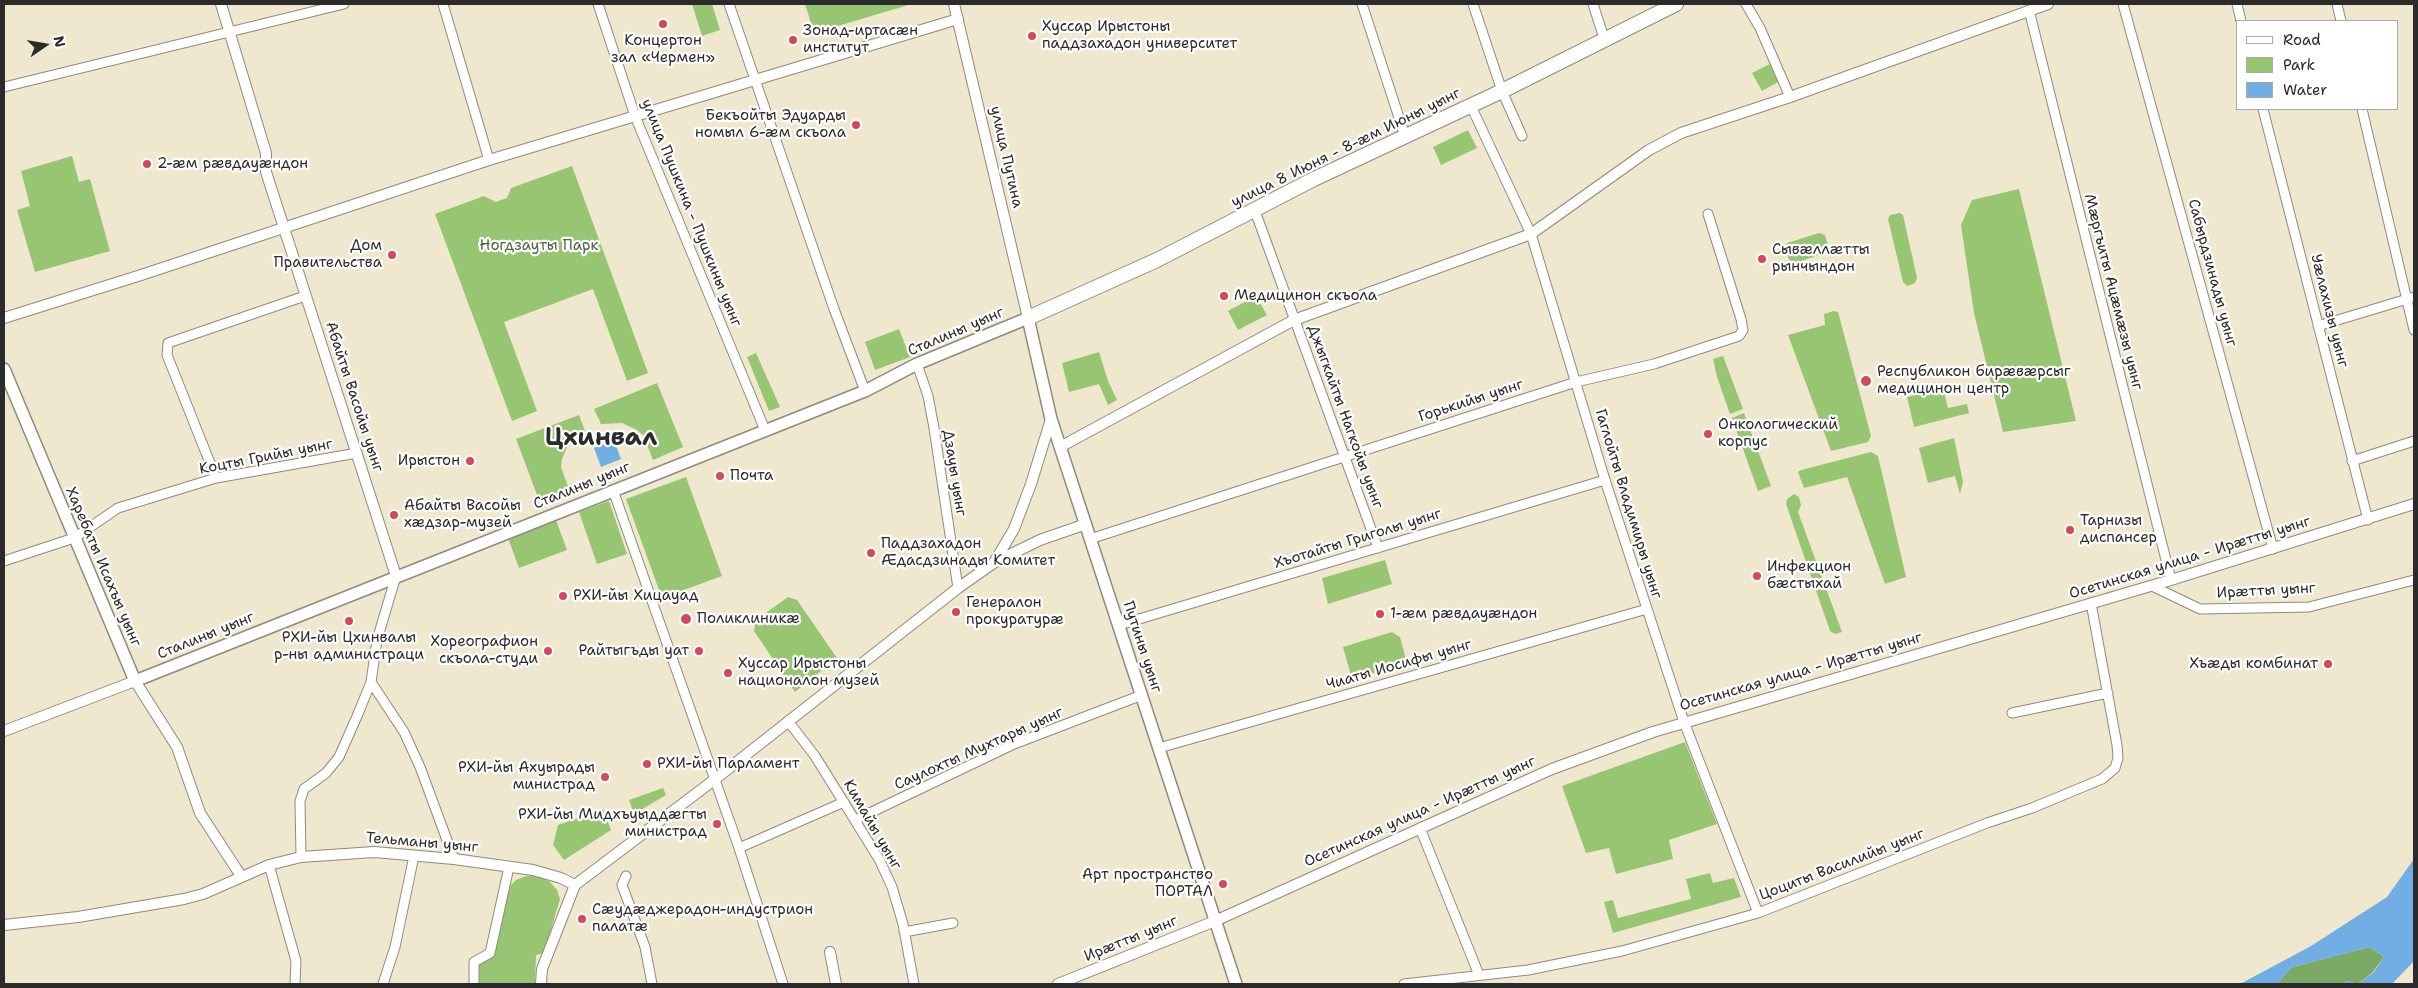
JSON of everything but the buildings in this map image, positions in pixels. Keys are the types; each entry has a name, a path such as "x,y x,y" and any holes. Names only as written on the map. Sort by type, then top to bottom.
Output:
{"highway":[{"name":"улица 8 Июня - 8-ӕм Июны уынг","path":"1028,318 1148,264 1676,4"}],"main road":[{"name":"Сталины уынг","path":"134,681 865,390 917,364 1028,318"},
{"name":"Путины уынг","path":"1028,318 1051,419 1236,984"},
{"name":"Харебаты Исахъы уынг","path":"4,369 134,681"}],"street":[{"name":"Абайты Васойы уынг","path":"221,4 266,153 266,172 396,576"},
{"path":"4,87 344,4"},
{"path":"443,4 488,160"},
{"name":"улица Пушкина - Пушкины уынг","path":"598,4 635,116 765,430"},
{"path":"729,4 865,390"},
{"name":"улица Путина","path":"954,4 1028,318"},
{"path":"1362,4 1405,136"},
{"path":"1473,4 1502,91 1522,136"},
{"path":"1593,4 1604,38"},
{"path":"1746,4 1760,28 1790,97"},
{"path":"1060,447 1294,320 1531,234 1657,146 1681,133 1790,97 2048,4"},
{"name":"Сабырдзинады уынг","path":"2123,4 2273,550"},
{"path":"2236,4 2241,20"},
{"path":"2337,4 2341,20"},
{"name":"Мӕргъиты Ацӕмӕзы уынг","path":"2029,10 2171,580"},
{"path":"4,318 488,160 958,20"},
{"name":"Гаглойты Владимиры уынг","path":"1471,106 1531,234 1605,480 1684,722 1758,912"},
{"name":"Уӕлахизы уынг","path":"2263,110 2368,520"},
{"path":"2362,110 2411,299 2414,330"},
{"name":"Джыгкайты Нагкойы уынг","path":"1256,211 1378,548"},
{"name":"Горькийы уынг","path":"1090,539 1576,382 1654,364 1739,336 1743,330 1741,319 1708,214"},
{"path":"216,478 167,355 168,343 305,296"},
{"path":"2318,326 2411,299"},
{"name":"Дзауы уынг","path":"917,364 928,396 934,428 958,588"},
{"path":"995,562 1017,520 1032,484 1051,419"},
{"path":"2352,461 2414,441"},
{"name":"Коцты Грийы уынг","path":"4,562 74,538 118,508 216,478 357,453"},
{"name":"Хъотайты Григолы уынг","path":"1119,625 1605,480"},
{"path":"613,490 739,848 783,984"},
{"name":"Осетинская улица - Ирæтты уынг","path":"1216,921 1552,769 1684,722 2273,550 2414,504"},
{"path":"541,984 542,969 575,885 714,780 958,588 995,562 1040,540 1086,524"},
{"path":"301,857 300,801 304,790 326,773 339,757 371,682 377,640 396,576"},
{"name":"Ирæтты уынг","path":"2152,586 2200,610 2309,607 2414,580"},
{"name":"Цоциты Василийы уынг","path":"1404,984 1528,970 1622,951 1758,912 2102,779 2115,768 2118,758 2118,745 2091,603"},
{"name":"Чиаты Иосифы уынг","path":"1160,748 1647,609"},
{"name":"Сталины уынг","path":"4,731 134,681"},
{"name":"Харебаты Исахъы уынг","path":"134,681 177,748 200,813 241,876"},
{"path":"371,682 376,694 404,732 420,767 454,859"},
{"path":"2012,713 2108,694"},
{"name":"Саулохты Мухтары уынг","path":"855,820 1014,744 1142,695"},
{"name":"Кимайы уынг","path":"788,721 815,756 844,802 878,859 892,887 904,932 914,984"},
{"path":"739,848 844,802"},
{"path":"1420,828 1479,975"},
{"name":"Тельманы уынг","path":"4,926 78,917 184,899 203,894 270,865 301,857 374,852 454,859 533,870 562,878 575,885"},
{"path":"384,984 395,946 414,856"},
{"path":"270,865 296,961 295,984"},
{"path":"474,984 474,962 490,953 509,867"},
{"path":"626,876 622,885 645,947 652,984"},
{"name":"Ирæтты уынг","path":"1058,984 1216,921"},
{"path":"904,932 953,923"},
{"path":"830,952 836,984"}],"green space":[{"path":"692,4 712,4 720,30 702,36"},
{"path":"805,4 912,4 814,33"},
{"path":"1772,63 1779,78 1778,82 1762,91 1752,73"},
{"path":"1468,130 1477,148 1441,165 1433,147"},
{"path":"72,156 79,182 90,179 110,251 35,272 17,210 30,206 21,171"},
{"name":"Ногдзауты Парк","path":"572,166 648,373 627,381 593,289 504,322 537,411 512,421 435,214 484,196 496,202 507,198 511,188"},
{"path":"2019,189 2076,421 2003,432 1974,313 1961,225 1972,200"},
{"path":"1900,213 1903,215 1917,278 1915,283 1907,286 1903,282 1888,219 1890,215"},
{"path":"1819,233 1825,235 1829,249 1827,252 1796,263 1789,260 1787,243"},
{"path":"1256,296 1267,315 1238,330 1228,311"},
{"path":"1834,311 1838,312 1871,436 1868,442 1831,451 1788,335 1825,325 1824,314"},
{"path":"899,329 910,357 875,370 865,342"},
{"path":"1099,352 1108,381 1117,400 1108,405 1099,384 1069,392 1062,363"},
{"path":"756,353 780,407 769,411 747,357"},
{"path":"1723,356 1743,409 1730,414 1713,359"},
{"path":"657,383 683,447 653,460 643,435 622,423 601,424 594,409"},
{"path":"1943,388 1948,408 1967,404 1969,413 1914,427 1907,397"},
{"path":"1744,413 1771,486 1758,491 1732,418"},
{"path":"579,415 585,431 568,445 561,467 570,492 540,503 516,439"},
{"path":"1954,438 1963,482 1960,494 1955,476 1928,483 1919,448"},
{"path":"1871,452 1878,456 1906,577 1885,584 1847,477 1804,488 1798,472"},
{"path":"686,477 722,576 662,598 626,499"},
{"path":"1794,494 1799,497 1801,505 1798,512 1842,632 1835,634 1830,631 1786,504 1787,499"},
{"path":"609,501 627,554 597,564 579,512"},
{"path":"556,520 567,550 519,568 508,538"},
{"path":"1385,560 1392,584 1328,604 1322,578"},
{"path":"788,597 797,600 837,658 795,692 754,631 756,620"},
{"path":"1392,632 1400,637 1407,663 1352,679 1343,647"},
{"path":"1685,742 1717,824 1669,840 1673,859 1616,874 1609,848 1586,853 1562,786"},
{"path":"663,788 666,795 634,814 629,800"},
{"path":"603,809 611,830 564,860 553,845 558,825"},
{"path":"1710,873 1713,883 1734,878 1741,897 1613,933 1604,902 1613,900 1618,918 1691,899 1686,879"},
{"path":"526,876 539,876 550,882 557,890 560,899 544,953 536,955 535,984 477,984 477,964 494,955 508,888 516,880"},
{"path":"2370,947 2384,957 2373,972 2358,984 2347,981 2342,984 2277,984 2292,967"}],"water":[{"path":"614,440 621,459 601,467 594,448"},
{"path":"2414,859 2414,961 2392,984 2358,984 2374,972 2384,957 2370,947 2292,967 2277,984 2240,984 2311,946 2387,897"},
{"path":"2347,981 2358,984 2342,984"}],"place":[{"name":"Концертон зал «Чермен»","path":"663,24"},
{"name":"Хуссар Ирыстоны паддзахадон университет","path":"1032,36"},
{"name":"Зонад-иртасæн институт","path":"793,40"},
{"name":"Бекъойты Эдуарды номыл 6-æм скъола","path":"856,125"},
{"name":"2-æм рӕвдауӕндон","path":"147,164"},
{"name":"Дом Правительства","path":"392,255"},
{"name":"Сывæллæтты рынчындон","path":"1762,259"},
{"name":"Медицинон скъола","path":"1224,296"},
{"name":"Республикон бирæвæрсыг медицинон центр","path":"1866,381"},
{"name":"Онкологический корпус","path":"1708,434"},
{"name":"Ирыстон","path":"470,461"},
{"name":"Почта","path":"720,476"},
{"name":"Абайты Васойы хæдзар-музей","path":"394,515"},
{"name":"Тарнизы диспансер","path":"2070,530"},
{"name":"Паддзахадон Æдасдзинады Комитет","path":"871,553"},
{"name":"Инфекцион бæстыхай","path":"1757,576"},
{"name":"РХИ-йы Хицауад","path":"563,596"},
{"name":"Генералон прокуратурæ","path":"956,612"},
{"name":"1-æм рӕвдауӕндон","path":"1380,614"},
{"name":"Поликлиникæ","path":"686,619"},
{"name":"РХИ-йы Цхинвалы р-ны администраци","path":"349,621"},
{"name":"Хореографион скъола-студи","path":"548,651"},
{"name":"Райтыгъды уат","path":"699,651"},
{"name":"Хъæды комбинат","path":"2328,664"},
{"name":"Хуссар Ирыстоны националон музей","path":"728,673"},
{"name":"РХИ-йы Парламент","path":"647,764"},
{"name":"РХИ-йы Ахуырады министрад","path":"605,777"},
{"name":"РХИ-йы Мидхъуыддæгты министрад","path":"717,824"},
{"name":"Арт пространство ПОРТАЛ","path":"1223,884"},
{"name":"Сæудæджерадон-индустрион палатæ","path":"582,919"}],"district":[{"name":"Цхинвал","path":"601,438"}]}
